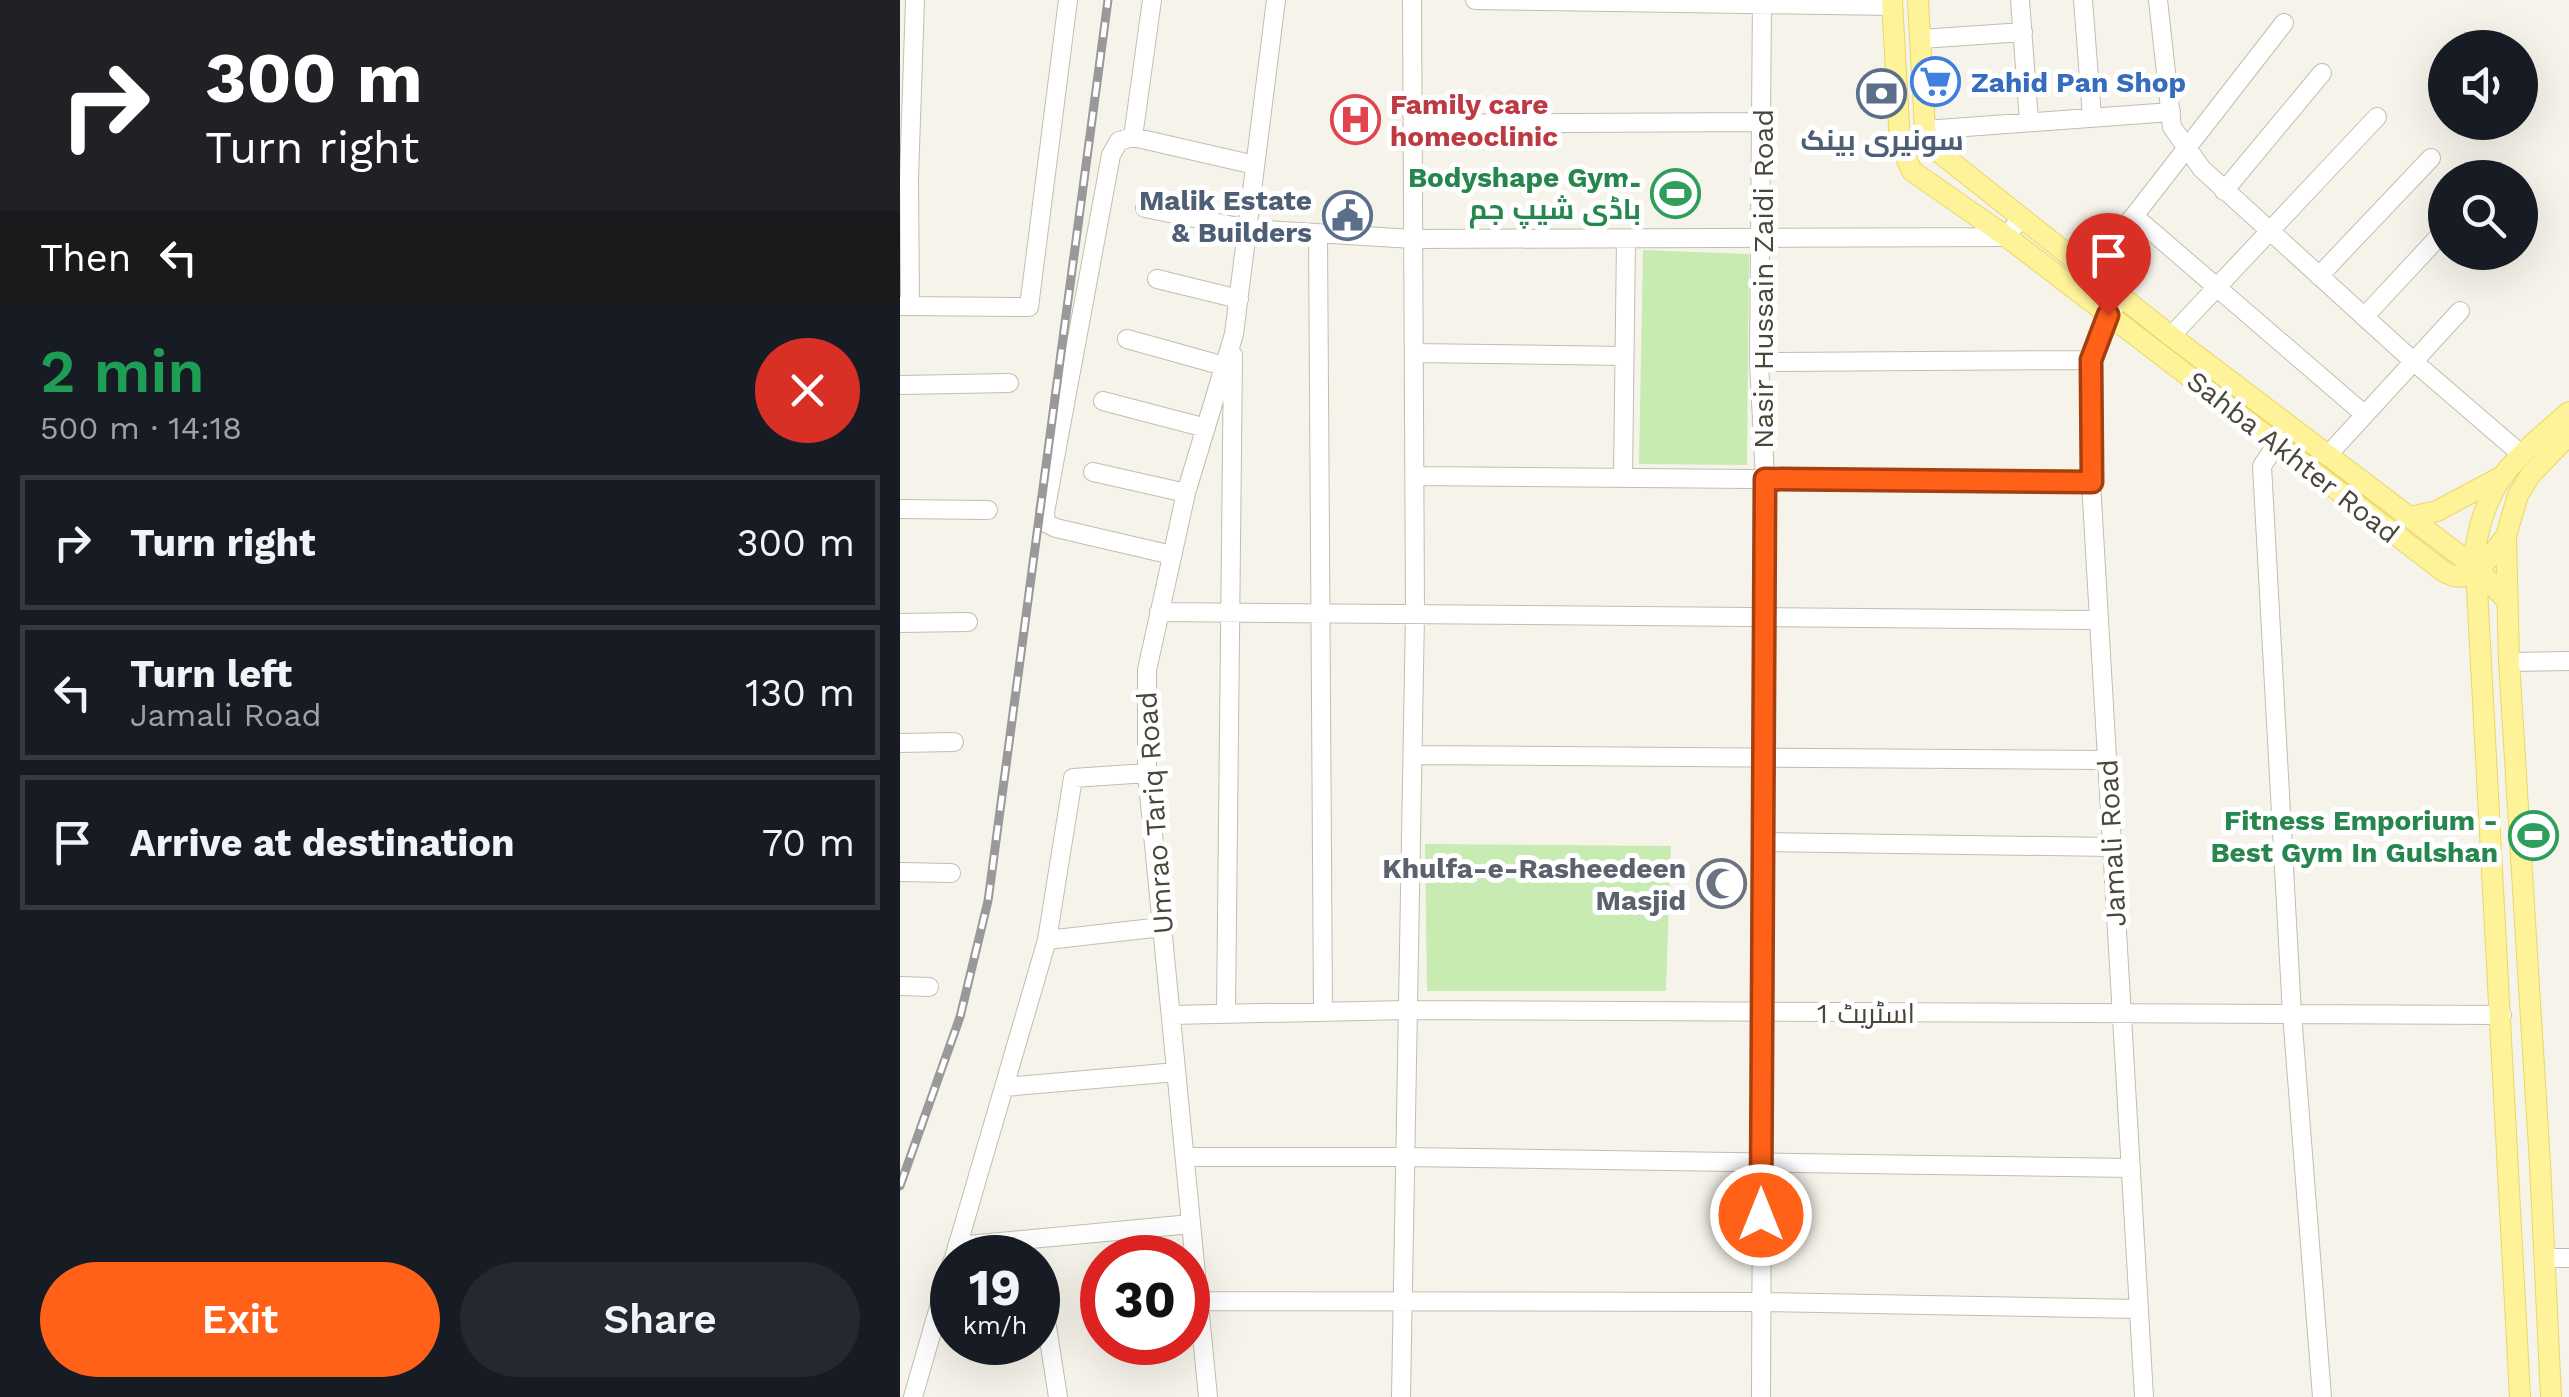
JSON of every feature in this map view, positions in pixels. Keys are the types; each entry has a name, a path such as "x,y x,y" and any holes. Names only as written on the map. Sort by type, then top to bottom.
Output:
{"main road":[{"path":"1918,0 1925,130"},
{"name":"Sahba Akhter Road","path":"1892,3 1900,144 1912,171 2282,436 2328,456 2477,570 2508,602"},
{"name":"Sahba Akhter Road","path":"1925,130 1931,146 2171,336 2443,572 2457,578 2477,570"},
{"path":"2410,517 2437,510 2499,478 2569,412"},
{"path":"2551,1397 2509,662 2506,536 2518,494 2531,474 2569,434"},
{"path":"2499,478 2478,533 2477,570 2520,1397"},
{"path":"2477,570 2506,536"}],"street":[{"path":"915,0 907,69 905,306 1029,307 1068,0"},
{"path":"1132,137 1152,0"},
{"name":"Umrao Tariq Road","path":"1192,1235 1147,773 1147,670 1186,493 1234,334 1276,0"},
{"path":"1401,1397 1416,614 1412,0"},
{"path":"1476,0 1892,3"},
{"path":"2020,0 2029,121"},
{"path":"2083,0 2092,117"},
{"path":"2158,0 2172,127 2188,148 2224,191 2521,454"},
{"name":"Nasir Hussain Zaidi Road","path":"1761,1397 1765,479 1759,362 1762,2"},
{"path":"2086,270 2134,216 2284,23"},
{"path":"1921,39 2023,32"},
{"path":"2224,191 2322,73"},
{"path":"1925,130 2170,112"},
{"path":"2171,336 2377,117"},
{"path":"1412,124 1761,122"},
{"path":"1172,554 1046,523 1111,155 1119,140 1132,137 1255,164"},
{"path":"2319,276 2431,158"},
{"path":"1146,208 1248,229 1413,239 2007,237 2020,218"},
{"path":"2134,216 2364,414"},
{"path":"1318,236 1323,1011"},
{"path":"1623,478 1626,239"},
{"path":"2364,317 2428,248"},
{"path":"1157,279 1238,298"},
{"name":"Jamali Road","path":"2122,297 2108,315 2091,360 2092,482 2144,1397"},
{"path":"2328,456 2460,311"},
{"path":"1226,1012 1234,334"},
{"path":"1128,339 1224,366"},
{"path":"1414,353 1624,356"},
{"path":"1759,362 2091,360"},
{"path":"900,385 1009,383"},
{"path":"1103,400 1206,428"},
{"path":"2282,436 2262,466 2292,1014 2322,1397"},
{"path":"1093,472 1186,493"},
{"path":"1415,476 2092,482"},
{"path":"900,510 988,510"},
{"path":"1159,612 2099,620"},
{"path":"900,623 968,622"},
{"path":"2509,662 2569,661"},
{"path":"900,742 954,742"},
{"path":"1412,755 2107,760"},
{"path":"960,1235 1047,940 1073,778 1147,773"},
{"path":"1763,842 2112,847"},
{"path":"900,872 952,873"},
{"path":"1047,940 1162,928"},
{"path":"900,986 928,987"},
{"name":"اسٹریٹ 1","path":"1171,1015 1407,1010 2502,1015"},
{"path":"1005,1087 1176,1072"},
{"path":"1184,1157 2130,1168"},
{"path":"1060,1244 1191,1224"},
{"path":"2544,1258 2569,1258"},
{"path":"1210,1301 1761,1302 2138,1309"},
{"path":"912,1397 930,1336"},
{"path":"1053,1365 1058,1397"},
{"name":"Umrao Tariq Road","path":"1205,1365 1208,1397"}],"green space":[{"path":"1643,250 1749,254 1747,465 1639,464"},
{"path":"1425,844 1671,846 1666,991 1427,991"}],"railway":[{"path":"900,1186 960,1017 988,901 1108,0"}],"place":[{"name":"Zahid Pan Shop","path":"1936,82"},
{"name":"سونیری بینک","path":"1882,93"},
{"name":"Family care homeoclinic","path":"1355,120"},
{"name":"Bodyshape Gym۔ باڈی شیپ جم","path":"1676,193"},
{"name":"Malik Estate & Builders","path":"1347,216"},
{"name":"Fitness Emporium - Best Gym In Gulshan","path":"2533,836"},
{"name":"Khulfa-e-Rasheedeen Masjid","path":"1721,884"}],"route":[{"path":"1761,1215 1765,479 2092,482 2091,360 2108,315"}]}
